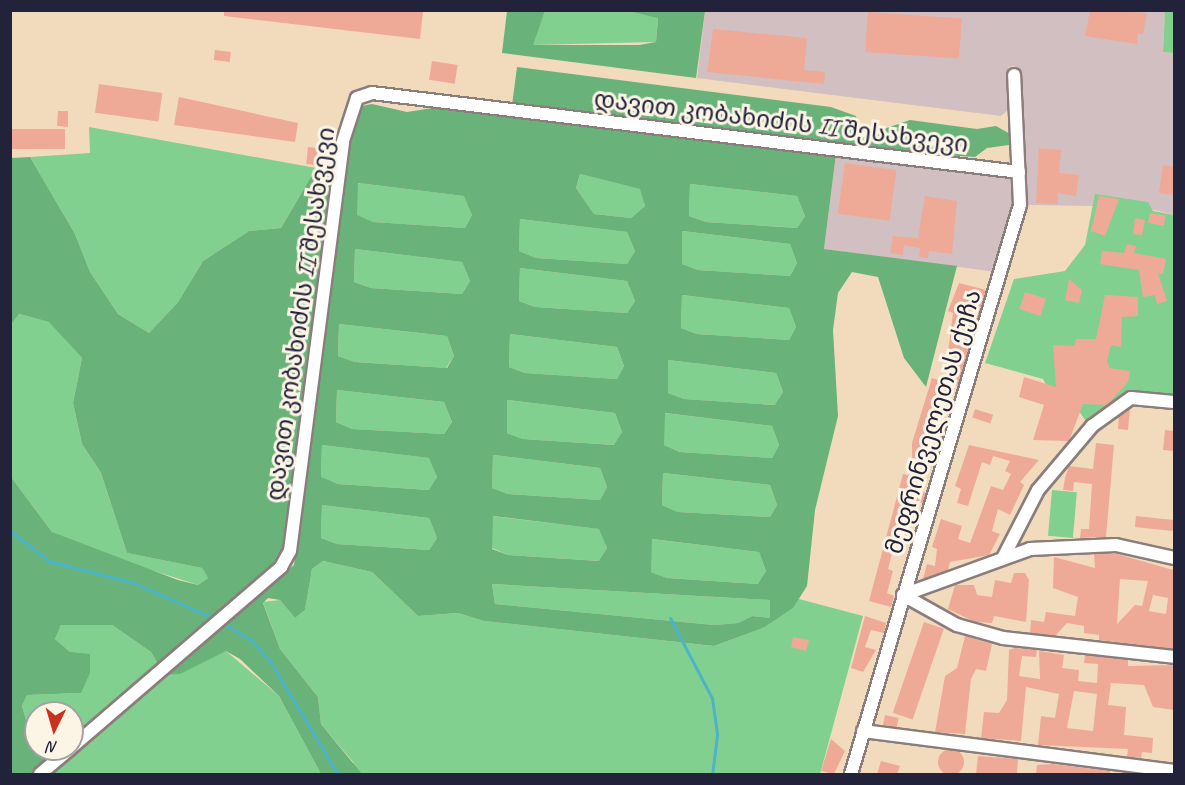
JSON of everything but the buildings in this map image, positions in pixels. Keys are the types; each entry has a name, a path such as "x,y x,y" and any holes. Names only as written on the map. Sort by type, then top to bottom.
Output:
{"street":[{"name":"მეფრინველეთას ქუჩა","path":"851,774 1020,205 1014,75"},
{"name":"დავით კობახიძის II შესახვევი","path":"84,737 281,567 290,551 343,141 357,98 372,93 1019,172"},
{"path":"1003,558 1016,525 1038,490 1092,426 1131,398 1174,402"},
{"path":"1016,525 1021,544 1030,549"},
{"path":"903,595 1030,549 1116,545 1174,558"},
{"path":"903,595 957,625 1003,638 1174,657"},
{"path":"863,731 1174,771"},
{"name":"დავით კობახიძის II შესახვევი","path":"40,774 56,761"}],"shaded area":[{"path":"705,11 1165,11 1163,52 1174,53 1174,215 1095,195 1094,206 1025,205 1020,75 1014,66 1008,67 1009,109 1001,116 697,78"},
{"path":"836,154 1016,176 1016,205 996,272 824,249"}],"green space":[{"path":"507,11 545,11 533,45 639,45 656,42 658,18 628,11 705,11 696,78 502,53"},
{"path":"545,11 628,11 658,17 656,42 532,45"},
{"path":"1165,11 1174,11 1174,53 1163,52"},
{"path":"517,67 831,107 856,116 859,128 875,132 910,120 977,129 996,126 1012,135 1009,145 987,148 975,157 882,151 512,105"},
{"path":"372,104 407,112 445,106 836,154 824,249 957,266 926,387 904,358 878,277 852,272 838,293 833,330 838,416 815,510 807,586 793,608 763,628 714,646 484,621 458,613 418,616 372,572 323,561 312,569 305,610 295,618 280,600 268,598 263,603 280,649 318,697 321,724 362,774 321,774 279,696 240,659 226,651 180,674 162,675 294,565 347,142 362,106","holes":["580,174 640,189 645,206 631,218 594,214 576,188","358,183 464,196 472,215 465,228 373,222 357,215","690,184 797,196 805,216 797,228 706,222 689,216","520,219 627,232 635,251 627,264 536,258 519,251","682,231 790,244 797,263 790,276 698,270 682,264","355,249 462,262 470,281 462,294 371,288 354,282","520,268 627,281 635,301 627,313 535,307 519,301","682,295 789,308 796,327 789,340 697,334 681,328","339,324 447,336 454,356 447,368 355,362 338,356","510,334 617,347 624,366 617,379 525,373 509,367","668,360 776,373 783,392 775,405 684,399 668,393","337,390 444,402 452,422 444,434 352,429 336,422","507,400 615,413 622,432 614,445 523,439 507,433","665,413 772,426 779,445 772,458 680,452 664,445","322,445 429,458 437,477 429,490 338,484 321,477","493,455 600,468 607,487 600,500 508,494 492,488","663,473 770,485 777,505 770,517 678,512 662,505","322,505 429,518 437,538 429,550 337,544 321,538","493,516 599,529 607,548 599,561 508,555 492,549","652,539 759,552 766,571 758,584 667,578 651,572","492,584 770,600 770,618 752,616 738,623 714,625 495,604"]},
{"path":"89,127 316,168 281,228 249,231 203,261 178,302 149,333 118,314 90,272 75,234 30,157 90,153"},
{"path":"30,157 75,234 90,272 118,314 149,333 178,302 203,261 249,231 281,228 316,168 332,170 284,550 277,566 159,666 151,652 112,625 61,625 55,639 70,652 90,654 90,673 81,693 27,695 22,706 24,761 47,761 31,774 11,774 11,477 52,532 178,580 198,585 208,578 202,568 127,553 101,473 82,444 73,403 82,358 49,322 19,314 11,324 11,158"},
{"path":"580,174 641,189 645,206 631,218 594,214 576,188"},
{"path":"357,183 465,196 472,215 465,228 373,222 357,216"},
{"path":"690,184 797,196 805,216 797,228 706,222 689,216"},
{"path":"1095,194 1148,202 1153,211 1174,215 1174,398 1126,396 1088,424 1072,401 1049,390 1043,379 985,363 1014,279 1065,271 1085,245"},
{"path":"520,219 627,232 635,251 627,264 536,258 519,251"},
{"path":"682,231 790,244 797,263 790,276 698,270 682,264"},
{"path":"355,249 462,262 470,281 462,294 371,288 354,282"},
{"path":"520,268 627,281 635,301 627,313 535,307 519,301"},
{"path":"682,295 789,308 796,327 789,340 697,334 681,328"},
{"path":"18,314 50,322 82,358 73,403 82,444 101,473 127,553 202,568 208,578 198,585 86,549 52,532 11,477 10,324"},
{"path":"339,324 447,336 454,356 446,368 355,362 338,356"},
{"path":"510,334 617,347 624,366 617,379 525,373 509,367"},
{"path":"668,360 776,373 783,392 776,405 684,399 668,393"},
{"path":"337,390 444,402 452,422 444,434 352,429 336,422"},
{"path":"507,400 615,413 622,432 615,445 523,439 507,433"},
{"path":"664,413 772,426 779,445 772,458 680,452 664,445"},
{"path":"322,445 430,458 437,477 430,490 338,484 321,478"},
{"path":"493,455 600,468 607,487 600,500 508,494 492,488"},
{"path":"663,473 770,485 777,505 770,517 678,512 662,505"},
{"path":"1052,490 1077,492 1073,538 1048,536"},
{"path":"322,505 429,518 437,538 429,550 337,544 321,538"},
{"path":"492,516 600,529 607,548 600,561 508,555 492,548"},
{"path":"651,539 759,552 766,571 759,584 667,578 651,572"},
{"path":"323,561 372,572 418,616 458,613 484,621 714,646 763,628 799,599 863,616 820,774 332,774 354,763 321,724 318,697 280,649 263,602 280,600 295,618 305,610 312,569"},
{"path":"492,584 770,600 770,618 752,616 738,623 714,625 495,604"},
{"path":"61,625 112,625 151,652 159,666 84,730 84,701 24,701 27,695 81,693 70,652 55,639"},
{"path":"226,651 279,696 321,774 49,774 64,761 84,761 84,743 162,675"}],"waterway":[{"path":"10,531 49,561 134,583 216,619"},
{"path":"670,618 712,698 717,735 712,774"},
{"path":"221,622 251,640 270,661 338,774"}]}
